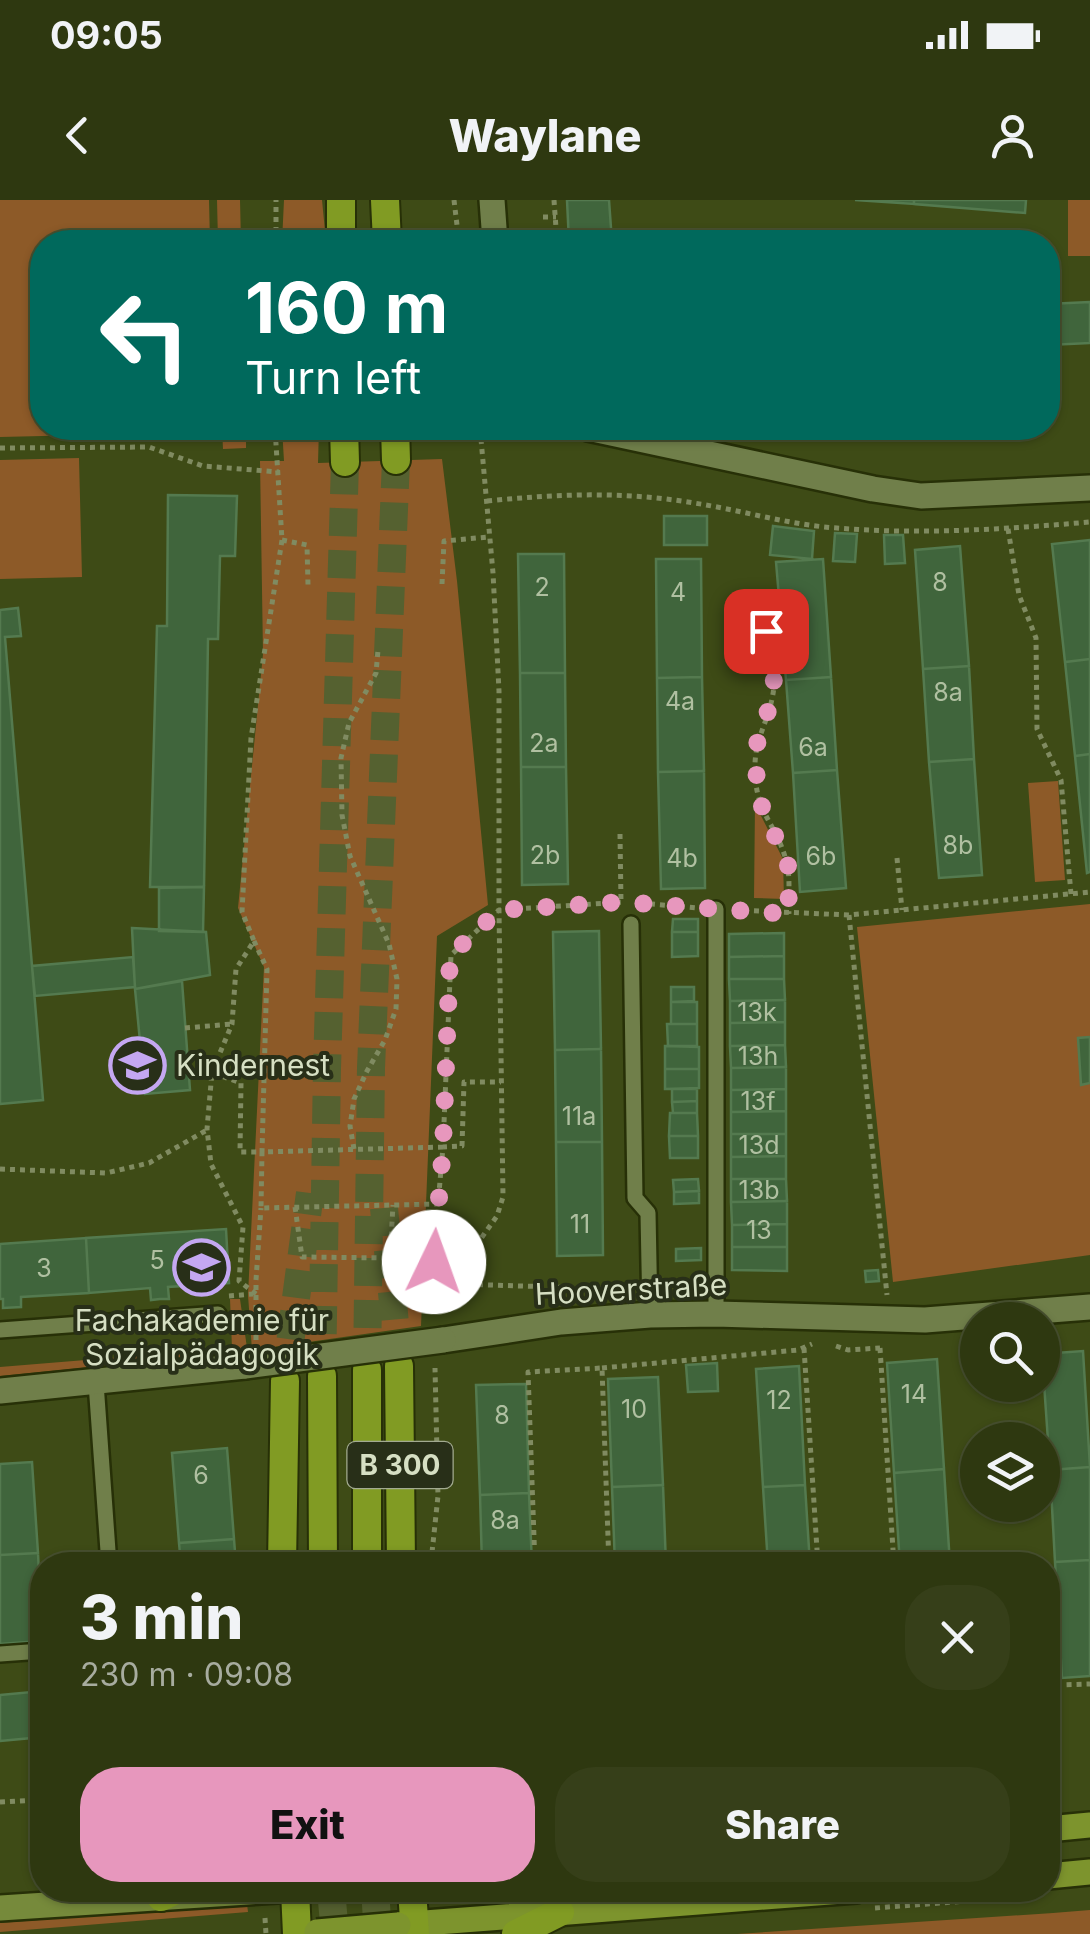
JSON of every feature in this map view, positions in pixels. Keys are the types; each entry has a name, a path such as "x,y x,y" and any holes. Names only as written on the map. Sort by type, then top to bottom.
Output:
{"highway":[{"path":"341,200 342,230"},
{"path":"385,200 386,230"},
{"path":"344,440 345,462"},
{"path":"395,440 396,460"},
{"name":"B 300","path":"399,1366 401,1552"},
{"path":"367,1370 367,1552"},
{"path":"322,1376 324,1552"},
{"path":"282,1552 285,1381"},
{"path":"297,1902 301,1933"},
{"path":"409,1928 411,1902"},
{"path":"516,1934 560,1912"}],"main road":[{"path":"1060,1827 1090,1825"},
{"path":"1060,1875 1090,1872"},
{"path":"0,1908 72,1902"},
{"path":"301,1933 409,1928 695,1902"}],"street":[{"path":"492,200 494,230"},
{"path":"644,440 921,496 1090,488"},
{"name":"Hooverstraße","path":"0,1391 96,1382 251,1358 437,1341 561,1322 716,1314 924,1320 1090,1308"}],"lane":[{"path":"716,909 716,1314"},
{"path":"632,924 635,1198 648,1214 650,1316"},
{"path":"0,1330 218,1314"},
{"path":"96,1382 107,1552"},
{"path":"0,1654 30,1651"}],"path":[{"path":"276,200 276,230"},
{"path":"454,200 458,230"},
{"path":"554,200 557,230"},
{"path":"543,218 556,216"},
{"path":"251,1358 261,1208 267,969 242,912 251,738 282,540 277,440"},
{"path":"437,1305 458,1284 470,1254 497,1216 503,1197 499,691 481,440"},
{"path":"0,448 149,447 203,466 279,472"},
{"path":"488,501 614,493 692,502 832,528 1008,528 1090,522"},
{"path":"1008,528 1019,596 1036,638 1038,729 1061,780 1071,894"},
{"path":"442,584 444,541 489,537"},
{"path":"282,540 307,546 308,585"},
{"path":"766,631 774,683 756,750 757,795 788,865 789,914"},
{"path":"354,1149 350,1126 354,1099 385,1040 396,1009 397,979 389,944 350,856 342,815 341,758 349,722 376,673 378,650"},
{"path":"620,834 621,902"},
{"path":"897,858 902,910"},
{"path":"432,1552 438,1496 437,1305 433,1287 450,956 499,910 621,902 849,916 1090,892"},
{"path":"849,916 888,1298"},
{"path":"254,940 236,969 232,1024 212,1072 207,1130 211,1164 243,1227 239,1280 256,1294"},
{"path":"185,1028 232,1024"},
{"path":"212,1072 241,1084 240,1152 462,1146 464,1082 501,1082"},
{"path":"0,1169 106,1173 149,1163 207,1130"},
{"path":"295,1207 302,1257 390,1258 393,1204"},
{"path":"261,1208 438,1204"},
{"path":"236,1296 256,1294"},
{"path":"535,1552 528,1372 798,1350 819,1341"},
{"path":"804,1348 817,1552"},
{"path":"880,1348 893,1552"},
{"path":"602,1368 609,1552"},
{"path":"1060,1685 1090,1684"},
{"path":"0,1802 30,1801"},
{"path":"266,1934 271,1902"}],"shaded area":[{"path":"0,200 209,200 210,230 30,230 30,436 0,437"},
{"path":"217,200 240,200 241,230 218,230"},
{"path":"284,200 322,200 325,230 283,230"},
{"path":"1068,200 1090,200 1090,256 1068,256"},
{"path":"223,440 246,440 246,448 223,449"},
{"path":"283,440 319,440 318,463 442,459 488,905 437,936 421,1326 252,1350 248,1295 264,967 238,908 263,654 260,461 284,461"},
{"path":"79,458 82,577 0,579 0,460"},
{"path":"1058,781 1065,880 1035,882 1028,783"},
{"path":"755,804 783,859 784,899 754,898"},
{"path":"1090,904 1090,1255 893,1282 857,927"},
{"path":"230,1299 240,1299 247,1348 0,1376 0,1367 232,1348"},
{"path":"247,1904 248,1912 0,1932 0,1923"},
{"path":"1090,1910 1090,1934 737,1934 1053,1913"}],"building":[{"path":"567,200 609,200 611,230 568,230"},
{"path":"855,200 914,200 914,204"},
{"path":"914,200 1026,200 1025,213 914,204"},
{"path":"1090,302 1090,343 1060,344 1060,303"},
{"path":"168,495 237,496 235,556 220,556 218,639 208,639 204,887 150,887 157,626 167,626"},
{"path":"664,516 707,516 707,545 664,545"},
{"path":"773,526 814,531 812,559 770,555"},
{"path":"835,533 857,534 855,562 833,561"},
{"path":"884,535 903,535 905,563 885,564"},
{"path":"1090,540 1090,659 1065,662 1052,544"},
{"path":"960,546 969,666 923,669 915,550"},
{"path":"518,554 564,554 565,673 520,673"},
{"path":"656,559 701,559 702,677 657,678"},
{"path":"823,559 831,677 786,680 776,562"},
{"path":"18,608 21,636 5,637 43,1100 0,1104 0,610"},
{"path":"1090,659 1090,754 1075,756 1065,662"},
{"path":"969,666 974,759 929,762 923,669"},
{"path":"520,673 565,673 566,767 521,767"},
{"path":"702,677 704,771 658,772 657,678"},
{"path":"831,677 837,770 793,773 786,680"},
{"path":"1090,754 1090,872 1087,873 1075,756"},
{"path":"974,759 982,875 939,878 929,762"},
{"path":"521,767 566,767 568,884 522,885"},
{"path":"837,770 846,888 800,892 793,773"},
{"path":"704,771 705,888 661,889 658,772"},
{"path":"204,887 203,932 159,931 159,888"},
{"path":"673,919 698,919 698,932 672,932"},
{"path":"132,928 206,932 210,975 135,989"},
{"path":"599,931 601,1049 555,1050 553,932"},
{"path":"672,932 698,932 698,956 672,957"},
{"path":"784,933 784,956 729,957 729,934"},
{"path":"784,956 784,979 729,979 729,957"},
{"path":"133,957 135,987 35,996 32,966"},
{"path":"729,979 784,979 785,1000 730,1001"},
{"path":"182,981 190,1090 145,1094 135,989"},
{"path":"671,987 694,987 694,1001 671,1002"},
{"path":"785,1000 785,1022 730,1023 730,1001"},
{"path":"671,1002 697,1002 697,1024 671,1024"},
{"path":"785,1022 785,1045 730,1046 730,1023"},
{"path":"667,1024 697,1024 697,1046 668,1046"},
{"path":"1090,1037 1090,1083 1081,1085 1078,1038"},
{"path":"785,1045 786,1067 731,1068 730,1046"},
{"path":"665,1046 699,1047 699,1069 665,1069"},
{"path":"601,1049 602,1142 556,1142 555,1050"},
{"path":"786,1067 786,1089 731,1090 731,1068"},
{"path":"665,1069 699,1069 699,1088 665,1089"},
{"path":"672,1089 697,1089 697,1101 672,1102"},
{"path":"786,1089 786,1111 731,1112 731,1090"},
{"path":"697,1101 697,1113 673,1113 672,1102"},
{"path":"786,1111 786,1134 731,1134 731,1112"},
{"path":"670,1113 697,1113 698,1136 669,1136"},
{"path":"731,1134 786,1134 786,1156 731,1157"},
{"path":"669,1136 698,1136 698,1158 670,1158"},
{"path":"556,1142 602,1142 603,1255 557,1256"},
{"path":"786,1156 786,1179 731,1179 731,1157"},
{"path":"698,1179 699,1191 674,1192 673,1180"},
{"path":"731,1179 786,1179 787,1201 731,1202"},
{"path":"699,1191 699,1203 674,1204 674,1192"},
{"path":"787,1201 787,1224 732,1225 731,1202"},
{"path":"787,1224 787,1247 732,1247 732,1225"},
{"path":"226,1229 229,1283 168,1287 169,1299 151,1300 150,1288 89,1293 86,1238"},
{"path":"86,1238 89,1293 21,1297 21,1307 3,1308 0,1244"},
{"path":"732,1247 787,1247 787,1271 732,1270"},
{"path":"701,1248 701,1260 676,1261 676,1249"},
{"path":"878,1270 879,1281 866,1282 865,1271"},
{"path":"1083,1351 1090,1467 1060,1469 1060,1422 1047,1422 1045,1402 1060,1402 1060,1353"},
{"path":"937,1359 944,1469 894,1473 887,1363"},
{"path":"717,1363 718,1391 688,1392 686,1365"},
{"path":"799,1366 805,1485 763,1487 756,1369"},
{"path":"658,1377 663,1485 612,1487 608,1379"},
{"path":"526,1384 529,1493 480,1495 476,1385"},
{"path":"227,1448 234,1539 179,1543 172,1453"},
{"path":"32,1462 38,1552 0,1555 0,1464"},
{"path":"1090,1467 1090,1560 1060,1562 1060,1552 1054,1552 1053,1522 1060,1522 1060,1469"},
{"path":"944,1469 949,1552 899,1552 894,1473"},
{"path":"663,1485 666,1552 614,1552 612,1487"},
{"path":"805,1485 809,1552 767,1552 763,1487"},
{"path":"529,1493 531,1552 482,1552 480,1495"},
{"path":"234,1539 235,1552 180,1552 179,1543"},
{"path":"30,1553 30,1642 0,1644 0,1555"},
{"path":"1090,1560 1090,1676 1062,1678 1060,1562"},
{"path":"30,1692 30,1738 0,1741 0,1695"}],"tunnel":[{"path":"367,1370 371,1068 396,460"},
{"path":"322,1376 345,462"},
{"path":"285,1381 310,1193"},
{"path":"384,1208 399,1366"},
{"path":"332,1902 335,1934"},
{"path":"376,1902 378,1934"}],"place":[{"name":"Kindernest","path":"137,1065"},
{"name":"Fachakademie für Sozialpädagogik","path":"202,1267"}],"route":[{"path":"434,1262 450,956 499,910 621,902 789,914 788,865 757,795 756,750 774,683 766,631"}]}
